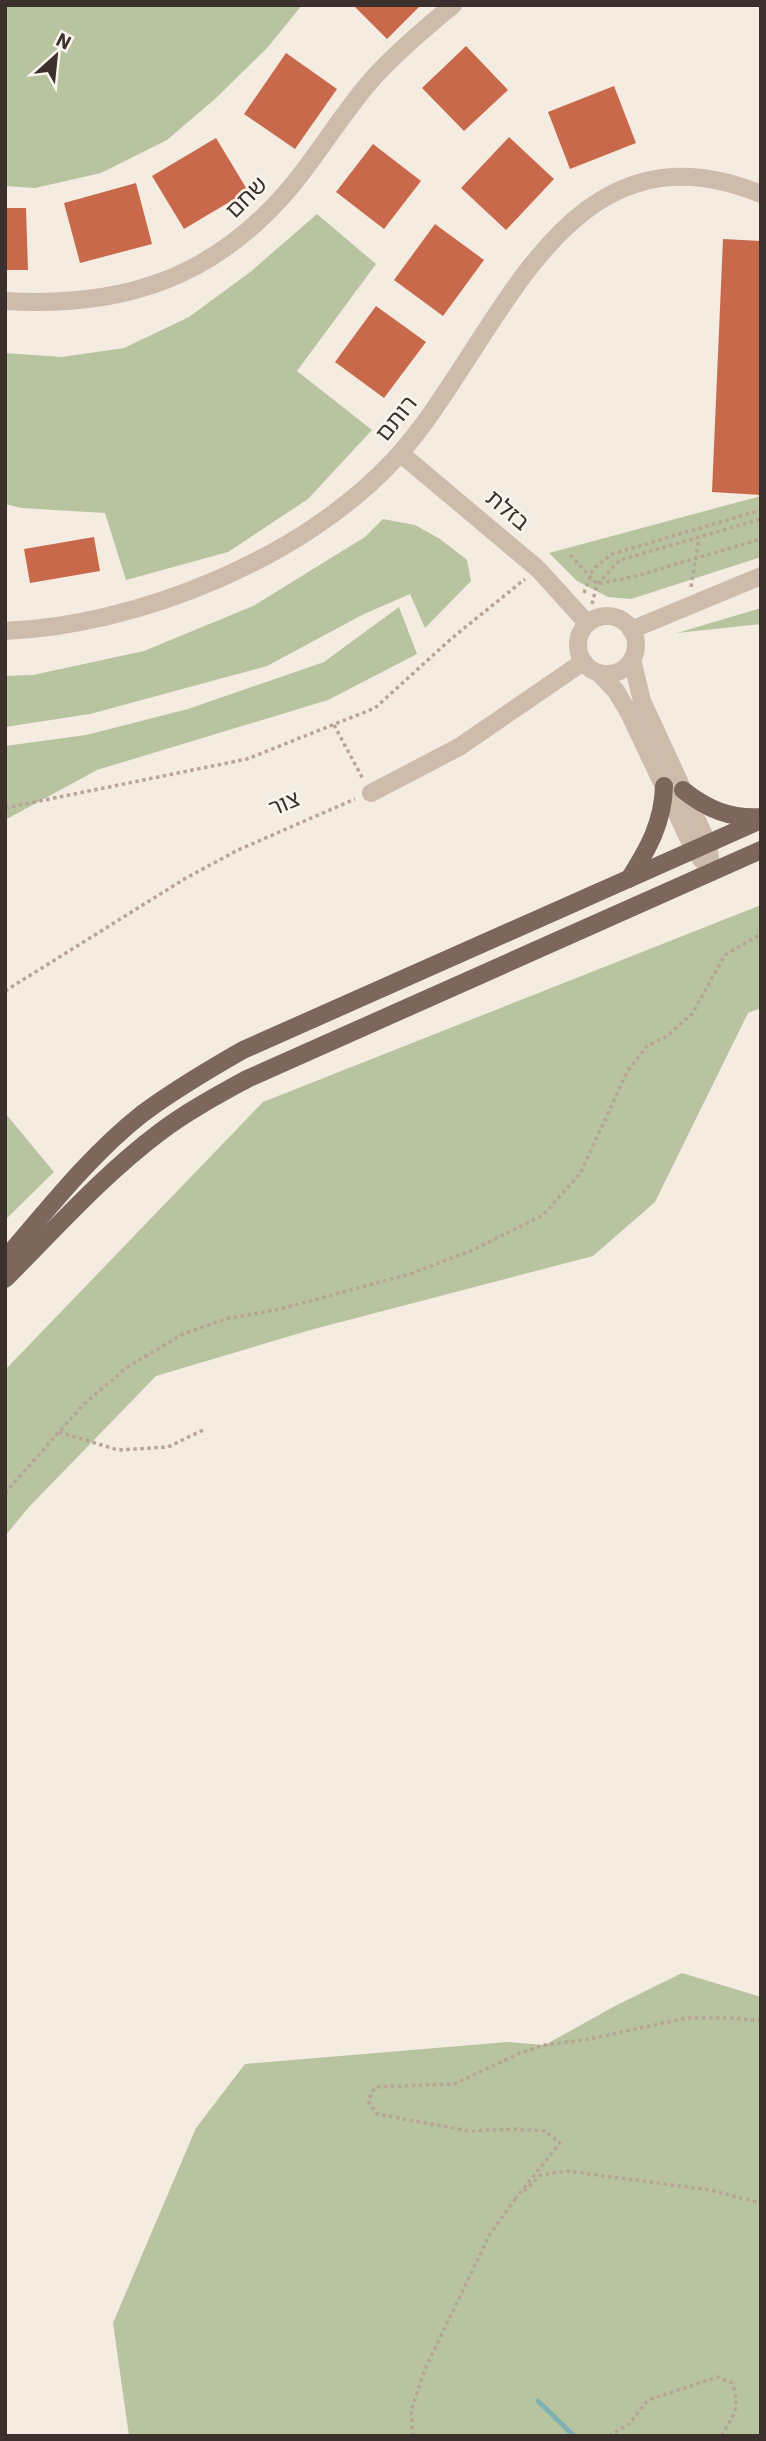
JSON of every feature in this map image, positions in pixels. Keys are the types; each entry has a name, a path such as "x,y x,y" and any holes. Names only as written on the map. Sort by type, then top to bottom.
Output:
{"main road":[{"path":"629,879 655,835 663,805 664,786"},
{"path":"683,790 707,807 723,814 761,819"},
{"path":"5,1259 97,1156 141,1115 184,1084 243,1050 761,819"},
{"path":"5,1279 113,1171 160,1132 197,1107 247,1079 761,850"}],"street":[{"name":"שחם","path":"5,301 76,301 116,296 152,287 184,274 213,257 241,237 266,214 290,187 373,78 414,36 453,5"},
{"name":"רותם","path":"5,631 81,621 147,605 214,581 278,550 339,510 400,453 440,404 525,272 568,223 593,204 646,180 676,176 716,179 761,194"},
{"name":"בזלת","path":"400,453 538,569 582,617"},
{"path":"631,630 761,576"},
{"path":"599,673 608,674 626,668 632,660 636,645 631,630 619,619 611,616 594,619 582,617 578,646 583,662 599,673 616,691 664,786 701,847"},
{"path":"632,660 642,701 683,790 712,872"},
{"path":"371,793 459,747 583,662"}],"path":[{"path":"582,617 593,569 612,554 761,510"},
{"path":"582,617 597,584 621,560 761,519"},
{"path":"688,605 699,537"},
{"path":"597,584 636,576 761,539"},
{"path":"570,555 597,584"},
{"path":"5,808 247,759 375,708 452,638 538,569"},
{"path":"334,725 371,793"},
{"name":"צור","path":"5,992 186,878 238,849 371,793"},
{"path":"5,1493 83,1405 126,1368 183,1335 225,1319 281,1309 410,1274 473,1250 543,1215 580,1174 627,1072 647,1046 667,1036 692,1014 725,955 761,934"},
{"path":"59,1432 118,1450 168,1447 203,1430"},
{"path":"414,2436 411,2411 425,2369 490,2234 560,2143 545,2131 514,2129 469,2132 377,2114 368,2101 375,2087 454,2084 520,2053 545,2045 589,2039 687,2018 761,2021"},
{"path":"515,2199 541,2175 567,2171 710,2190 761,2203"},
{"path":"609,2436 628,2424 648,2400 718,2377 732,2383 738,2398 735,2414 722,2436"}],"green space":[{"path":"5,5 302,5 268,47 215,99 167,140 101,173 35,188 5,186"},
{"path":"317,214 376,264 297,371 372,430 308,499 228,552 126,580 105,513 21,508 5,504 5,353 62,357 124,348 189,317 249,273"},
{"path":"761,496 761,557 631,599 608,597 577,581 549,553"},
{"path":"383,519 415,525 440,539 467,560 471,581 425,628 410,594 364,614 267,666 90,714 5,727 5,676 33,675 144,651 253,606 365,537"},
{"path":"399,607 417,654 328,700 97,770 5,820 5,746 86,735 188,709 324,662"},
{"path":"761,608 761,624 677,633"},
{"path":"761,905 761,1008 748,1013 655,1202 593,1256 314,1329 156,1376 29,1507 5,1536 5,1370 263,1102"},
{"path":"5,1113 54,1172 5,1220"},
{"path":"682,1973 761,1997 761,2436 129,2436 113,2323 196,2128 245,2064 507,2042 545,2045"}],"building":[{"path":"353,5 421,5 387,39"},
{"path":"466,46 508,90 464,131 422,88"},
{"path":"286,53 337,89 295,149 244,114"},
{"path":"614,86 636,143 570,169 548,112"},
{"path":"509,137 554,179 506,230 461,188"},
{"path":"216,138 248,191 184,229 152,176"},
{"path":"373,144 421,181 384,229 336,192"},
{"path":"136,183 152,244 80,263 64,203"},
{"path":"5,208 26,208 28,270 5,270"},
{"path":"435,224 484,260 443,316 394,280"},
{"path":"723,239 761,241 761,495 712,492"},
{"path":"376,306 426,342 384,398 335,362"},
{"path":"94,537 100,571 30,583 24,549"}],"waterway":[{"path":"538,2401 574,2436"}]}
